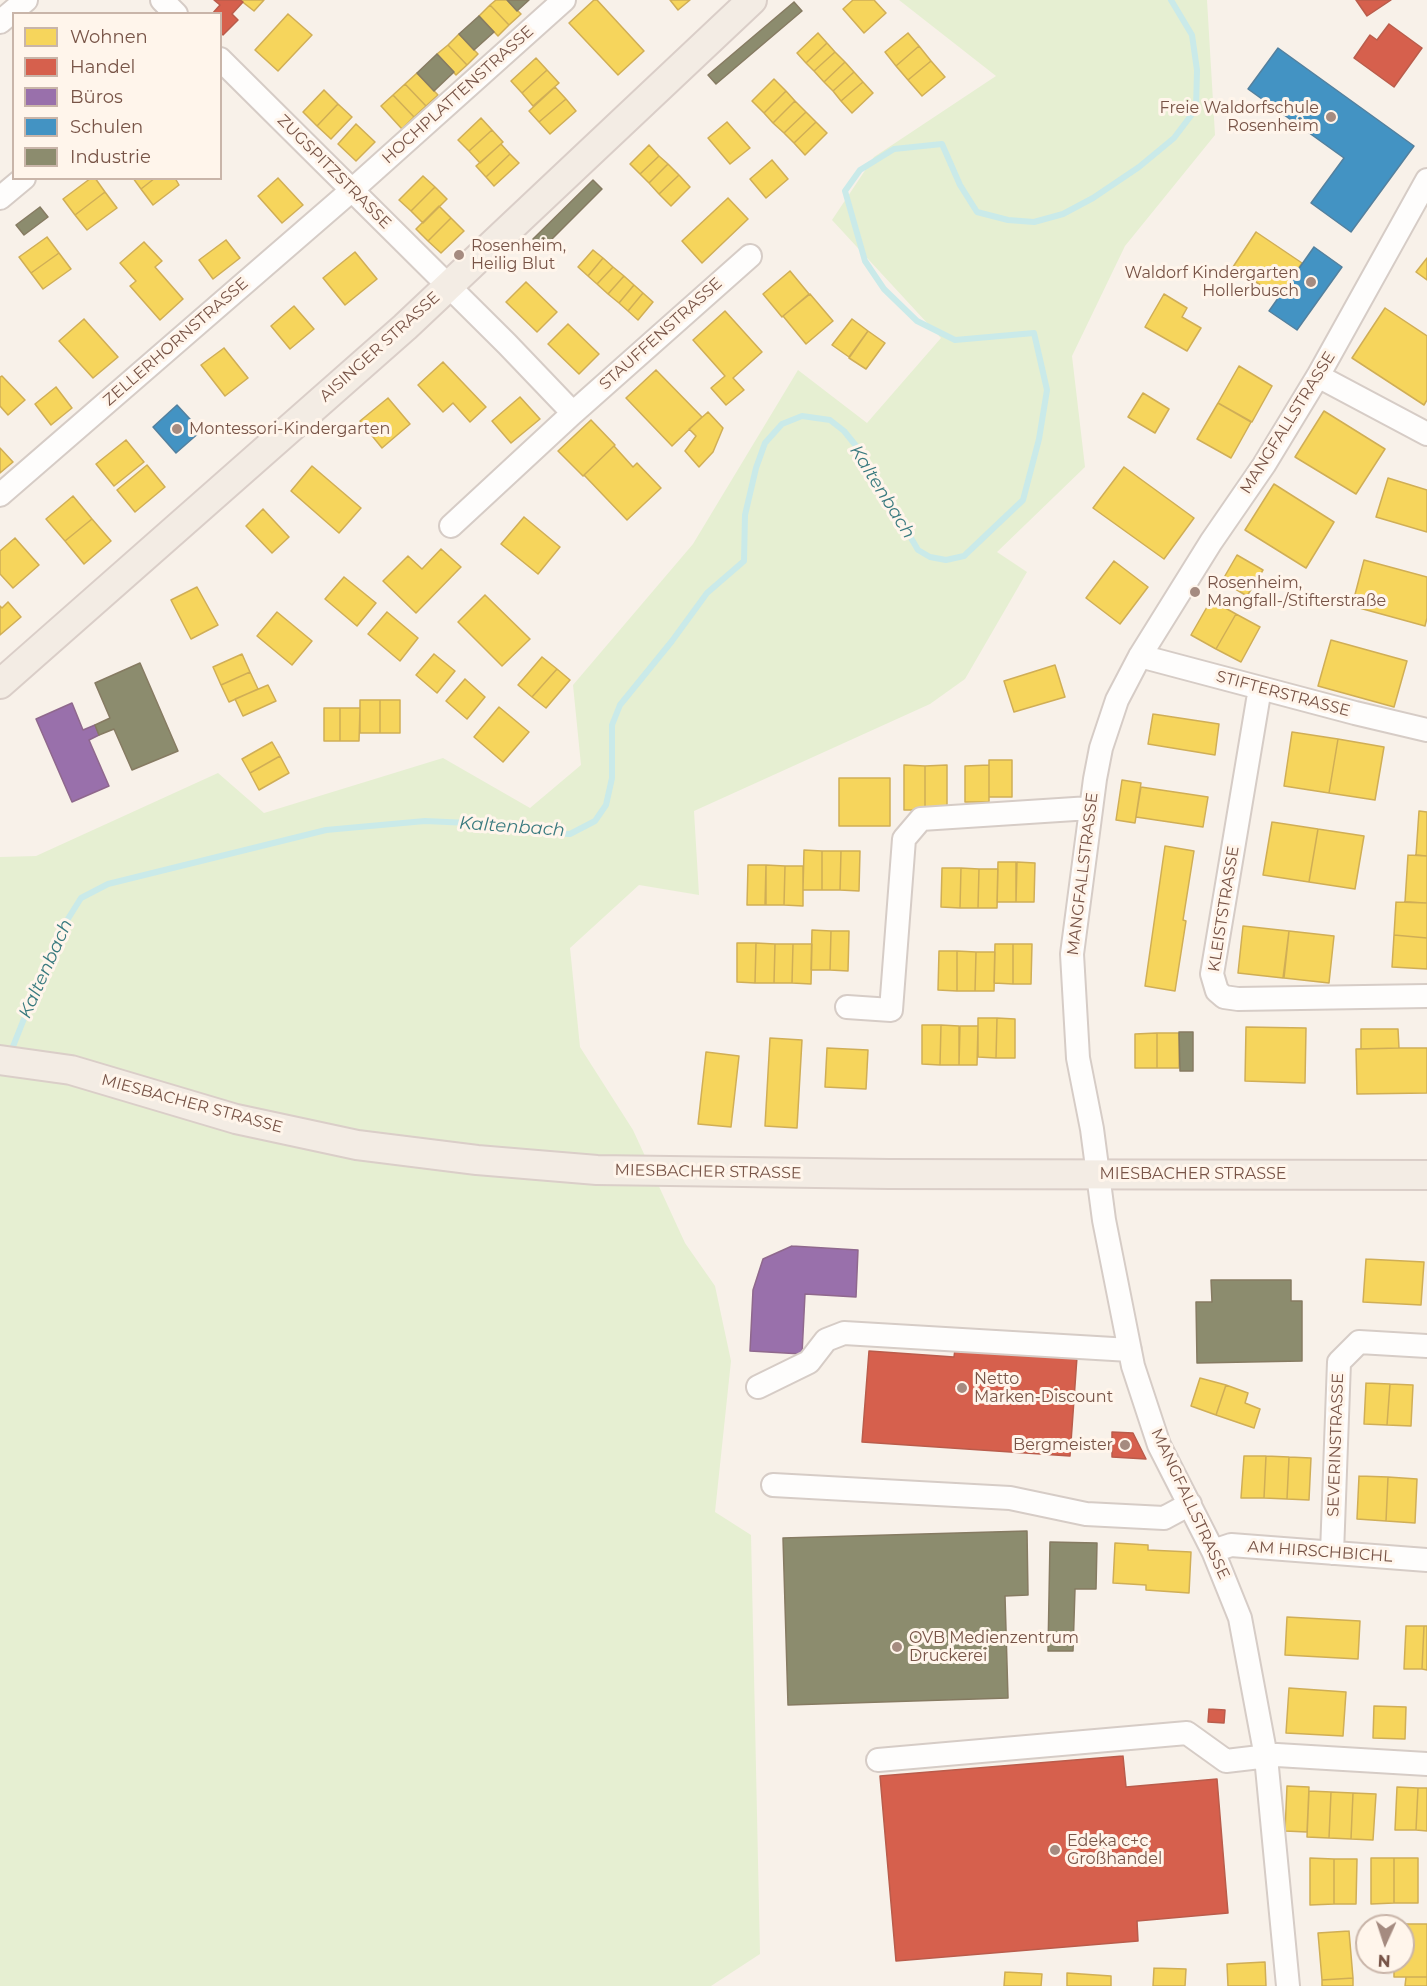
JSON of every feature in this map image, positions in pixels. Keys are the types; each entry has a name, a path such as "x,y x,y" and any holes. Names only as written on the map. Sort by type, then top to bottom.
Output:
{"main road":[{"name":"AISINGER STRASSE","path":"0,684 405,327 752,0"},
{"name":"MIESBACHER STRASSE","path":"0,1060 71,1070 236,1119 357,1145 477,1160 616,1171 1427,1175"}],"street":[{"path":"0,22 26,0"},
{"name":"HOCHPLATTENSTRASSE","path":"352,190 564,0"},
{"name":"ZUGSPITZSTRASSE","path":"222,61 447,286"},
{"path":"0,198 22,180"},
{"name":"MANGFALLSTRASSE","path":"1288,1986 1266,1757 1240,1618 1213,1551 1160,1445 1130,1350 1104,1220 1092,1130 1078,1058 1072,954 1090,808 1106,731 1118,700 1140,656 1211,543 1264,465 1318,376 1427,180"},
{"name":"ZELLERHORNSTRASSE","path":"0,495 352,190"},
{"name":"STAUFFENSTRASSE","path":"451,526 573,413 750,256"},
{"path":"447,286 573,413"},
{"path":"1318,376 1427,434"},
{"name":"STIFTERSTRASSE","path":"1140,656 1427,730"},
{"name":"KLEISTSTRASSE","path":"1260,688 1212,974 1217,991 1224,997 1238,999 1427,996"},
{"path":"846,1007 891,1010 904,839 921,819 1090,808"},
{"path":"758,1387 809,1362 826,1340 844,1333 1130,1350"},
{"name":"SEVERINSTRASSE","path":"1332,1553 1339,1362 1359,1342 1427,1346"},
{"path":"773,1485 1010,1498 1086,1514 1164,1518 1190,1504"},
{"name":"AM HIRSCHBICHL","path":"1213,1551 1231,1545 1427,1560"},
{"path":"878,1760 1187,1733 1226,1761 1277,1755 1427,1764"}],"green space":[{"path":"899,0 1207,0 1215,135 1125,246 1072,356 1085,467 997,552 1027,572 965,679 930,704 694,811 699,895 639,885 570,948 580,1047 633,1130 685,1243 715,1286 731,1361 715,1512 751,1535 760,1954 711,1986 0,1986 0,857 36,856 218,773 264,813 443,758 530,808 581,765 573,685 693,544 798,370 867,423 941,338 832,220 874,157 996,76"}],"building: Wohnen":[{"path":"240,0 264,0 254,11"},
{"path":"496,0 507,0 521,14 509,25 490,5"},
{"path":"594,0 597,0 644,51 618,75 569,23"},
{"path":"670,0 690,0 678,10"},
{"path":"853,0 874,0 886,13 864,33 843,9"},
{"path":"490,5 509,25 498,36 479,16"},
{"path":"288,14 312,35 278,71 255,50"},
{"path":"818,33 827,43 806,63 797,53"},
{"path":"908,33 919,46 896,66 885,52"},
{"path":"459,34 478,54 467,65 448,45"},
{"path":"827,43 835,52 814,71 806,63"},
{"path":"448,45 467,65 456,75 437,54"},
{"path":"919,46 931,61 908,80 896,66"},
{"path":"835,52 845,62 824,82 814,71"},
{"path":"536,58 547,70 522,93 511,81"},
{"path":"931,61 945,77 922,96 908,80"},
{"path":"845,62 854,72 833,91 824,82"},
{"path":"547,70 559,83 533,106 522,93"},
{"path":"854,72 863,82 841,101 833,91"},
{"path":"417,73 438,95 426,106 405,84"},
{"path":"774,79 786,91 764,113 752,101"},
{"path":"863,82 873,93 852,113 841,101"},
{"path":"405,84 426,106 414,117 393,95"},
{"path":"555,87 566,99 539,122 529,111"},
{"path":"324,90 338,104 317,126 303,112"},
{"path":"786,91 795,101 773,123 764,113"},
{"path":"393,95 414,117 402,129 381,106"},
{"path":"566,99 576,111 550,134 539,122"},
{"path":"795,101 806,112 784,133 773,123"},
{"path":"338,104 352,117 331,139 317,126"},
{"path":"806,112 816,122 794,143 784,133"},
{"path":"481,118 492,130 469,151 458,140"},
{"path":"727,122 750,148 730,164 708,138"},
{"path":"816,122 827,133 805,155 794,143"},
{"path":"356,124 375,142 356,161 338,144"},
{"path":"492,130 503,142 480,163 469,151"},
{"path":"501,144 510,154 486,177 476,166"},
{"path":"649,145 659,156 640,174 630,164"},
{"path":"510,154 519,163 494,186 486,177"},
{"path":"659,156 668,164 649,183 640,174"},
{"path":"772,160 788,179 766,198 750,179"},
{"path":"668,164 679,175 659,194 649,183"},
{"path":"679,175 690,187 671,206 659,194"},
{"path":"423,176 435,187 411,211 399,200"},
{"path":"278,178 303,205 282,223 258,196"},
{"path":"88,180 96,180 105,192 75,215 63,199"},
{"path":"134,180 152,180 141,189"},
{"path":"152,180 176,180 179,185 153,205 141,189"},
{"path":"435,187 447,199 423,223 411,211"},
{"path":"105,192 117,208 87,230 75,215"},
{"path":"728,198 748,219 702,263 682,241"},
{"path":"439,206 451,218 428,241 416,229"},
{"path":"451,218 464,231 441,253 428,241"},
{"path":"1256,232 1302,263 1279,297 1233,267"},
{"path":"47,237 59,253 31,273 19,257"},
{"path":"226,240 240,258 213,279 199,260"},
{"path":"144,242 162,261 155,267 183,299 160,320 130,286 136,281 120,263"},
{"path":"593,250 603,258 588,276 578,267"},
{"path":"355,252 377,279 345,305 323,278"},
{"path":"59,253 71,269 43,289 31,273"},
{"path":"603,258 613,267 597,284 588,276"},
{"path":"1427,258 1427,280 1416,272"},
{"path":"613,267 624,276 608,294 597,284"},
{"path":"790,271 809,294 782,317 763,294"},
{"path":"624,276 634,285 619,303 608,294"},
{"path":"526,282 557,312 537,332 506,302"},
{"path":"634,285 643,293 628,311 619,303"},
{"path":"643,293 653,302 638,320 628,311"},
{"path":"810,294 833,321 806,344 783,316"},
{"path":"1164,294 1187,308 1182,317 1201,328 1187,351 1145,327"},
{"path":"294,306 314,329 290,349 271,326"},
{"path":"1385,308 1427,336 1427,400 1424,405 1352,358"},
{"path":"725,311 762,352 733,378 744,390 726,405 711,388 725,376 693,340"},
{"path":"84,319 118,357 93,378 59,341"},
{"path":"852,319 868,331 849,357 832,345"},
{"path":"568,324 599,354 579,374 548,344"},
{"path":"868,331 885,343 866,369 849,358"},
{"path":"224,348 248,378 225,396 201,365"},
{"path":"443,362 486,407 470,422 453,403 443,412 418,385"},
{"path":"1239,366 1272,386 1252,422 1218,403"},
{"path":"656,370 702,417 672,446 626,398"},
{"path":"2,376 25,400 8,415 0,406 0,377"},
{"path":"56,387 72,408 51,425 35,404"},
{"path":"1143,393 1169,409 1155,433 1128,417"},
{"path":"520,397 540,419 511,443 492,421"},
{"path":"388,398 410,424 382,448 360,421"},
{"path":"1218,403 1251,422 1231,458 1197,439"},
{"path":"1324,411 1385,449 1356,494 1295,457"},
{"path":"708,412 723,428 713,452 699,467 685,451 696,436 689,429"},
{"path":"591,420 615,445 583,476 558,451"},
{"path":"126,440 144,462 114,486 96,464"},
{"path":"614,446 633,467 637,463 661,488 627,520 584,475"},
{"path":"0,448 13,462 0,473"},
{"path":"147,465 165,487 135,512 117,490"},
{"path":"312,466 361,508 339,533 291,491"},
{"path":"1124,467 1194,518 1164,559 1093,508"},
{"path":"1388,478 1427,490 1427,532 1376,517"},
{"path":"1274,484 1334,522 1306,568 1245,530"},
{"path":"73,496 92,519 65,541 46,519"},
{"path":"263,509 289,537 272,553 246,526"},
{"path":"524,517 560,547 538,574 501,544"},
{"path":"92,519 111,541 84,564 65,541"},
{"path":"15,538 39,565 13,588 0,574 0,551"},
{"path":"441,549 461,567 416,613 383,581 408,556 422,569"},
{"path":"1237,555 1263,570 1247,596 1222,581"},
{"path":"1364,560 1427,577 1425,626 1352,606"},
{"path":"1114,561 1148,587 1120,624 1086,598"},
{"path":"344,577 376,603 357,626 325,599"},
{"path":"197,587 218,625 191,639 171,600"},
{"path":"485,595 530,639 502,666 458,622"},
{"path":"1211,600 1236,614 1216,649 1191,635"},
{"path":"8,602 21,617 0,635 0,606 2,608"},
{"path":"277,612 312,641 292,665 257,636"},
{"path":"387,612 418,638 400,661 368,634"},
{"path":"1236,614 1260,627 1241,662 1216,649"},
{"path":"1331,640 1407,661 1394,707 1318,686"},
{"path":"242,654 250,672 221,685 213,667"},
{"path":"434,654 455,671 437,693 416,675"},
{"path":"542,657 557,669 532,697 518,685"},
{"path":"1055,665 1065,697 1014,712 1004,681"},
{"path":"557,669 570,680 546,708 532,697"},
{"path":"250,672 258,689 229,702 221,685"},
{"path":"465,679 485,697 467,719 446,701"},
{"path":"268,685 276,701 243,716 235,699"},
{"path":"360,700 380,700 380,733 360,733"},
{"path":"380,700 400,700 400,733 380,733"},
{"path":"499,707 529,732 503,762 474,737"},
{"path":"324,708 340,708 340,741 324,741"},
{"path":"340,708 360,708 359,741 340,741"},
{"path":"1153,714 1219,724 1215,755 1148,744"},
{"path":"1292,732 1338,739 1329,793 1284,786"},
{"path":"1338,739 1384,747 1375,800 1329,793"},
{"path":"272,742 280,756 250,773 242,759"},
{"path":"280,756 289,773 259,790 250,773"},
{"path":"989,760 1012,760 1012,797 989,797"},
{"path":"904,765 925,766 925,810 904,810"},
{"path":"947,765 947,810 925,810 925,766"},
{"path":"989,765 989,802 965,802 965,766"},
{"path":"839,778 890,778 890,826 839,826"},
{"path":"1122,780 1141,783 1135,823 1116,820"},
{"path":"1141,787 1208,797 1203,827 1136,817"},
{"path":"1419,811 1427,812 1427,856 1416,855"},
{"path":"1272,822 1318,829 1309,882 1263,875"},
{"path":"1318,829 1364,836 1355,889 1309,882"},
{"path":"1165,846 1194,851 1175,991 1145,986"},
{"path":"804,850 822,851 822,890 803,890"},
{"path":"822,851 841,851 840,890 822,890"},
{"path":"841,851 860,851 859,891 840,890"},
{"path":"1408,855 1427,856 1427,903 1405,902"},
{"path":"998,862 1016,862 1016,902 997,902"},
{"path":"1017,862 1035,863 1034,902 1016,902"},
{"path":"748,865 766,865 765,905 747,905"},
{"path":"766,865 785,866 784,905 766,905"},
{"path":"785,866 803,866 803,906 784,905"},
{"path":"942,868 961,868 960,908 941,907"},
{"path":"961,868 979,869 978,908 960,908"},
{"path":"979,869 998,869 997,908 978,908"},
{"path":"1396,902 1427,903 1427,938 1394,935"},
{"path":"1243,926 1289,931 1283,978 1238,973"},
{"path":"812,930 831,931 830,970 811,970"},
{"path":"831,931 849,931 848,971 830,970"},
{"path":"1289,931 1334,936 1329,983 1284,978"},
{"path":"1394,935 1427,938 1427,969 1392,967"},
{"path":"737,943 756,943 755,983 737,982"},
{"path":"756,943 775,944 774,983 755,983"},
{"path":"775,944 793,944 792,983 774,983"},
{"path":"793,944 812,944 811,984 792,983"},
{"path":"995,944 1013,944 1013,984 994,983"},
{"path":"1013,944 1032,944 1031,984 1013,984"},
{"path":"939,951 957,951 957,991 938,990"},
{"path":"957,951 976,952 975,991 957,991"},
{"path":"976,952 995,952 994,991 975,991"},
{"path":"978,1018 997,1018 996,1058 978,1057"},
{"path":"997,1018 1015,1019 1015,1058 996,1058"},
{"path":"922,1025 941,1025 940,1065 922,1064"},
{"path":"941,1025 959,1026 959,1065 940,1065"},
{"path":"960,1026 978,1026 977,1065 959,1065"},
{"path":"1246,1027 1306,1028 1305,1083 1245,1081"},
{"path":"1361,1029 1398,1029 1399,1048 1361,1049"},
{"path":"1157,1033 1157,1068 1135,1068 1135,1034"},
{"path":"1157,1033 1179,1033 1179,1068 1157,1068"},
{"path":"770,1038 802,1040 797,1128 765,1126"},
{"path":"827,1048 868,1050 866,1089 825,1087"},
{"path":"1427,1048 1427,1093 1357,1094 1356,1049"},
{"path":"706,1052 739,1056 731,1127 698,1124"},
{"path":"1366,1259 1424,1262 1421,1305 1363,1302"},
{"path":"1200,1378 1226,1385 1216,1415 1191,1406"},
{"path":"1366,1383 1390,1384 1387,1425 1364,1424"},
{"path":"1390,1384 1413,1385 1411,1426 1387,1425"},
{"path":"1226,1385 1248,1393 1245,1403 1260,1409 1254,1428 1216,1415"},
{"path":"1244,1456 1266,1456 1264,1498 1241,1498"},
{"path":"1266,1456 1289,1457 1287,1499 1264,1498"},
{"path":"1289,1457 1311,1458 1309,1500 1287,1499"},
{"path":"1359,1476 1388,1477 1386,1521 1357,1519"},
{"path":"1388,1477 1417,1479 1415,1523 1386,1521"},
{"path":"1115,1543 1148,1545 1148,1550 1191,1552 1189,1593 1146,1590 1146,1585 1113,1583"},
{"path":"1287,1617 1360,1621 1358,1659 1285,1655"},
{"path":"1406,1626 1424,1626 1422,1669 1404,1669"},
{"path":"1424,1626 1427,1626 1427,1670 1422,1669"},
{"path":"1289,1688 1346,1692 1343,1736 1286,1733"},
{"path":"1374,1706 1406,1707 1405,1739 1373,1738"},
{"path":"1287,1786 1309,1787 1307,1832 1285,1831"},
{"path":"1397,1787 1418,1788 1416,1830 1395,1830"},
{"path":"1418,1788 1427,1788 1427,1831 1416,1830"},
{"path":"1309,1791 1331,1792 1329,1838 1307,1837"},
{"path":"1331,1792 1353,1793 1351,1839 1329,1838"},
{"path":"1353,1793 1376,1794 1373,1840 1351,1839"},
{"path":"1310,1858 1334,1859 1334,1904 1310,1905"},
{"path":"1371,1858 1394,1858 1394,1903 1371,1904"},
{"path":"1394,1858 1418,1858 1418,1903 1394,1903"},
{"path":"1334,1859 1357,1859 1356,1904 1334,1904"},
{"path":"1415,1924 1427,1924 1427,1977 1394,1977 1394,1974 1415,1974"},
{"path":"1349,1931 1353,1978 1322,1980 1318,1933"},
{"path":"1265,1962 1266,1986 1228,1986 1227,1964"},
{"path":"1154,1968 1186,1969 1185,1986 1153,1986"},
{"path":"1005,1972 1042,1974 1041,1986 1004,1986"},
{"path":"1067,1973 1111,1976 1111,1986 1067,1986"},
{"path":"1406,1977 1427,1977 1427,1986 1405,1986"},
{"path":"1353,1978 1353,1986 1322,1986 1322,1980"}],"building: Handel":[{"path":"214,0 243,2 232,14 238,20 223,35 222,12 214,12 220,5"},
{"path":"1356,0 1391,0 1367,16"},
{"path":"1389,24 1422,48 1394,87 1354,58 1370,35 1377,40"},
{"path":"955,1349 1077,1357 1070,1456 862,1442 869,1351 954,1357"},
{"name":"Bergmeister","path":"1112,1432 1133,1433 1146,1459 1112,1457"},
{"path":"1209,1709 1225,1710 1224,1723 1208,1722"},
{"name":"Edeka c+c Großhandel","path":"1123,1756 1126,1787 1217,1779 1228,1913 1137,1921 1138,1941 896,1961 880,1776"}],"building: Büros":[{"path":"72,703 83,730 95,725 99,735 89,740 109,786 72,802 36,719"},
{"path":"792,1246 858,1250 856,1297 805,1294 802,1354 750,1351 753,1290 763,1259"}],"building: Schulen":[{"name":"Freie Waldorfschule Rosenheim","path":"1278,48 1414,146 1351,232 1311,203 1344,158 1248,89"},
{"name":"Waldorf Kindergarten Hollerbusch","path":"1314,247 1342,267 1297,330 1269,311"},
{"name":"Montessori-Kindergarten","path":"177,405 201,431 176,453 153,427"}],"building: Industrie":[{"path":"507,0 529,0 517,11"},
{"path":"794,2 802,11 716,84 708,75"},
{"path":"479,16 494,32 474,50 459,34"},
{"path":"437,54 454,72 434,91 417,73"},
{"path":"593,180 602,189 543,248 533,239"},
{"path":"40,207 48,217 24,235 16,225"},
{"path":"140,663 178,751 132,770 114,729 99,735 95,725 110,718 95,683"},
{"path":"1179,1032 1193,1032 1193,1071 1180,1071"},
{"path":"1211,1280 1291,1280 1291,1301 1302,1301 1302,1361 1197,1363 1196,1302 1212,1302"},
{"name":"OVB Medienzentrum Druckerei","path":"1027,1531 1028,1595 1005,1596 1008,1698 788,1705 783,1538"},
{"path":"1050,1542 1097,1543 1096,1589 1075,1589 1073,1651 1048,1651"}],"waterway":[{"name":"Kaltenbach","path":"10,1054 37,986 49,970 66,922 81,898 108,884 326,830 425,821 491,824 542,833 570,834 595,821 606,805 612,778 612,725 620,705 672,641 707,593 744,561 745,515 756,468 765,443 782,424 802,416 830,420 844,431 861,452 918,550 930,557 946,560 964,556 1023,500 1039,439 1047,390 1034,333 955,340 917,321 884,289 865,261 845,191 860,170 894,149 942,144 960,185 977,212 1008,220 1034,222 1063,214 1093,198 1139,167 1174,138 1196,109 1197,70 1192,35 1171,0"}],"place":[{"name":"Freie Waldorfschule Rosenheim","path":"1331,117"},
{"name":"Rosenheim, Heilig Blut","path":"459,255"},
{"name":"Waldorf Kindergarten Hollerbusch","path":"1311,282"},
{"name":"Montessori-Kindergarten","path":"177,429"},
{"name":"Rosenheim, Mangfall-/Stifterstraße","path":"1195,592"},
{"name":"Netto Marken-Discount","path":"962,1388"},
{"name":"Bergmeister","path":"1125,1445"},
{"name":"OVB Medienzentrum Druckerei","path":"897,1647"},
{"name":"Edeka c+c Großhandel","path":"1055,1850"}]}
